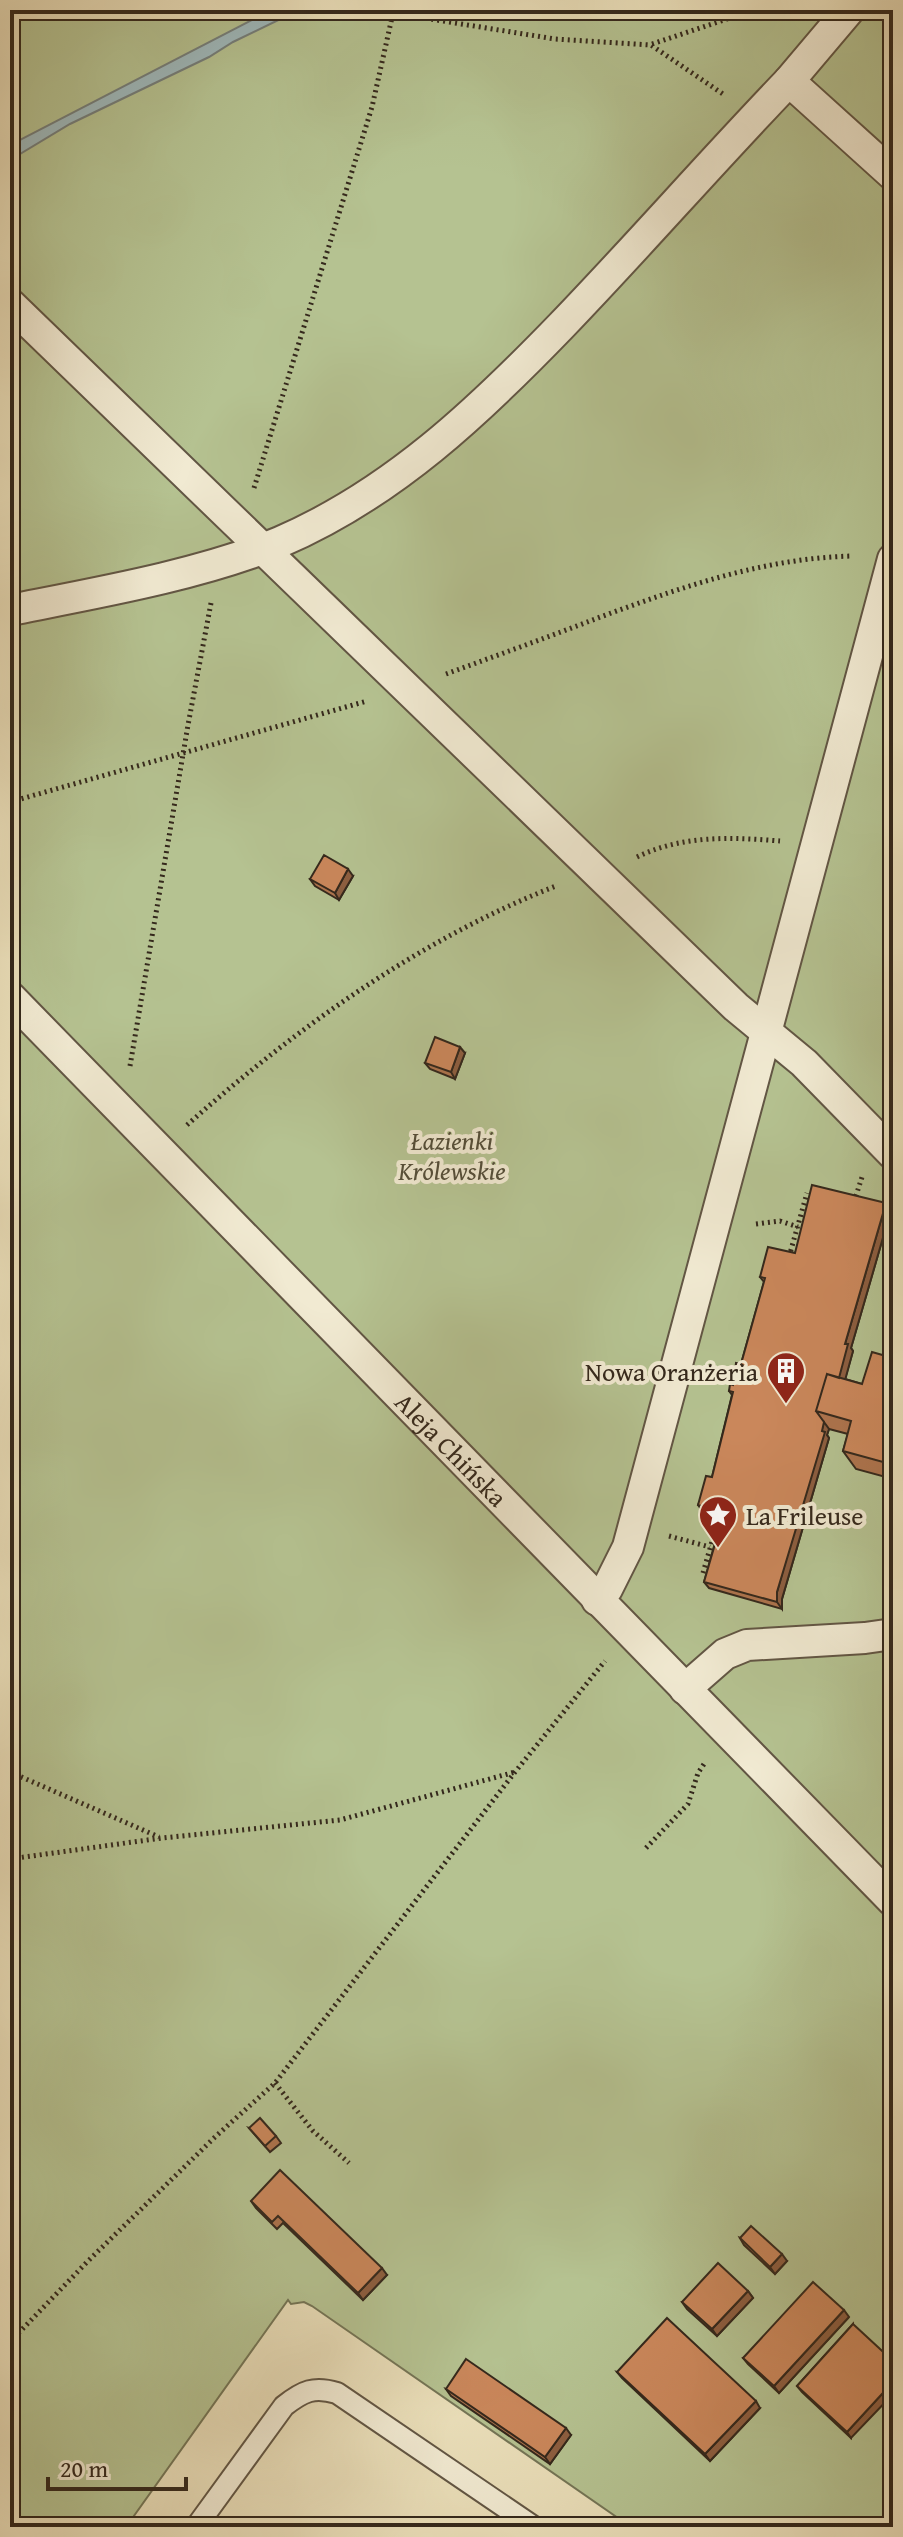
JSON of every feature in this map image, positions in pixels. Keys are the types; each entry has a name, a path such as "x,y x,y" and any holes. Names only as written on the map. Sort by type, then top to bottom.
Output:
{"street":[{"path":"10,610 177,574 263,548 357,502 426,455 533,355 628,256 789,81 849,10"},
{"path":"789,81 893,175"},
{"path":"10,304 736,1007 804,1063 893,1154"},
{"path":"597,1600 612,1580 628,1547 767,1032 879,558"},
{"name":"Aleja Chińska","path":"10,997 893,1901"},
{"path":"685,1689 725,1654 747,1645 893,1634"}],"lane":[{"path":"196,2527 284,2406 303,2390 321,2388 337,2393 534,2527"}],"path":[{"path":"252,494 372,107 393,12 555,39 651,45 754,10"},
{"path":"651,45 730,99"},
{"path":"438,677 640,603 735,572 787,561 879,558"},
{"path":"112,1102 124,1089 130,1069 183,753 212,603 227,559"},
{"path":"10,802 380,698"},
{"path":"624,862 665,846 703,839 729,837 789,841"},
{"path":"160,1151 195,1118 295,1038 367,986 442,940 499,910 569,881"},
{"path":"789,1258 807,1193"},
{"path":"780,1221 798,1227"},
{"path":"703,1573 719,1517"},
{"path":"691,1542 710,1547"},
{"path":"10,2342 119,2231 275,2083 574,1697 630,1633"},
{"path":"646,1848 688,1804 698,1773 727,1732"},
{"path":"10,1772 162,1838"},
{"path":"10,1859 162,1838 340,1820 515,1772"},
{"path":"275,2083 313,2131 349,2163"}],"green space":[{"name":"Łazienki Królewskie","path":"10,10 893,10 893,2527 631,2527 312,2306 304,2302 291,2304 288,2300 126,2527 10,2527"}],"water":[{"path":"271,10 299,10 70,124 10,160 10,145"}],"building":[{"path":"324,855 348,869 335,893 310,879"},
{"path":"435,1037 460,1047 451,1072 425,1063"},
{"name":"Nowa Oranżeria","path":"812,1185 886,1203 845,1344 848,1344 839,1378 827,1374 816,1411 824,1422 822,1431 825,1432 777,1592 777,1602 704,1582 724,1513 698,1505 706,1476 712,1477 733,1392 729,1391 730,1384 733,1385 736,1363 741,1364 765,1278 760,1277 768,1247 795,1253"},
{"path":"872,1352 893,1358 893,1459 883,1462 843,1451 851,1421 816,1411 827,1374 862,1384"},
{"path":"260,2118 276,2136 265,2146 249,2128"},
{"path":"280,2170 382,2268 358,2293 278,2216 272,2222 251,2201"},
{"path":"751,2226 782,2254 770,2267 740,2238"},
{"path":"718,2263 748,2291 712,2329 682,2302"},
{"path":"813,2282 844,2310 774,2386 743,2358"},
{"path":"667,2318 756,2401 705,2454 617,2372"},
{"path":"853,2324 893,2361 893,2382 847,2432 797,2386"},
{"path":"466,2359 566,2428 545,2457 446,2389"}],"place":[{"name":"Nowa Oranżeria","path":"786,1405"},
{"name":"La Frileuse","path":"718,1549"}]}
